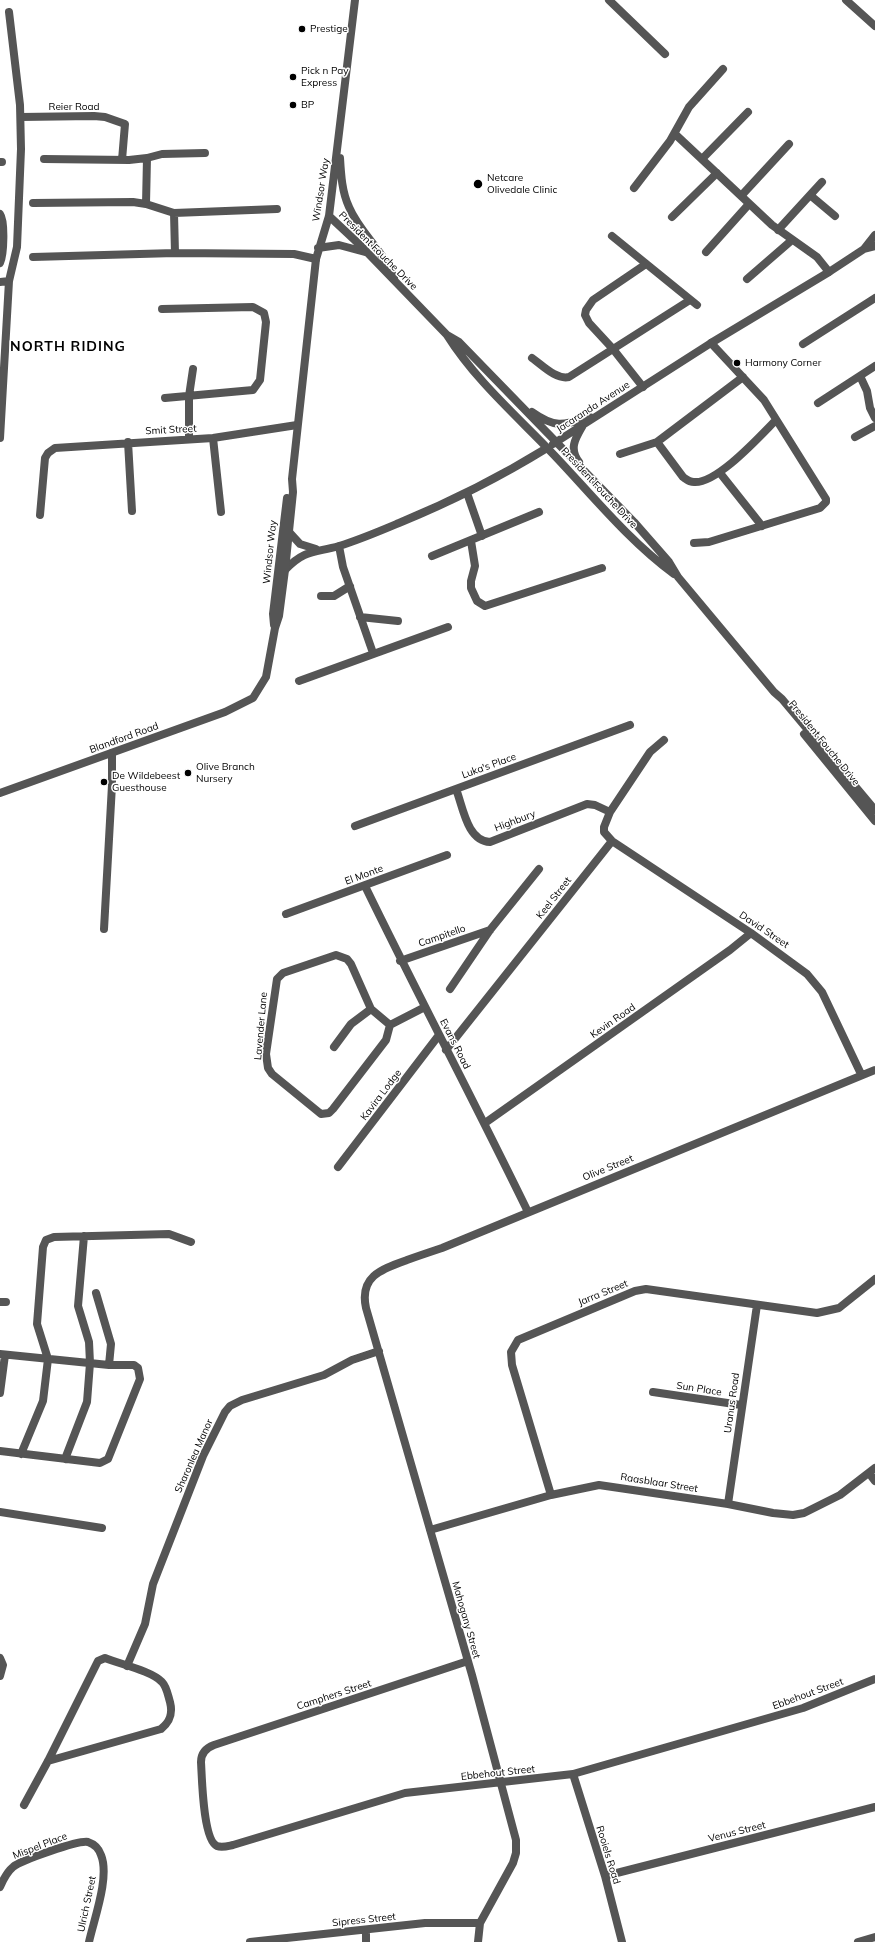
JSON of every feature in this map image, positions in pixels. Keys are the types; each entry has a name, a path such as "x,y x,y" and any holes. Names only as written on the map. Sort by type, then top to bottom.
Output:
{"street":[{"name":"Windsor Way","path":"253,698 266,677 275,628 279,616 286,570 293,492 292,478 316,259 318,248 329,216 354,0"},
{"path":"609,0 665,54"},
{"path":"846,0 875,26"},
{"path":"0,438 9,281 17,247 21,117 9,12"},
{"path":"634,188 675,134 689,107 723,69"},
{"path":"702,159 748,112"},
{"name":"Reier Road","path":"21,117 94,116 105,117 125,124 122,160"},
{"path":"675,134 778,230 817,257 829,272"},
{"path":"338,144 343,190 349,208 387,261 396,282"},
{"path":"741,196 789,144"},
{"path":"44,159 122,160 147,158 162,154 205,153"},
{"path":"146,204 147,158"},
{"path":"672,217 717,173"},
{"path":"778,230 822,182"},
{"path":"810,196 835,216"},
{"path":"33,203 133,202 146,204 174,213 277,209"},
{"path":"706,252 749,204"},
{"path":"174,213 175,253"},
{"path":"0,214 3,221 2,256 0,263"},
{"name":"President Fouche Drive","path":"329,216 368,253 447,335 493,394 641,546 678,577"},
{"name":"Jacaranda Avenue","path":"864,249 875,235"},
{"path":"532,358 556,375 565,378 574,375 613,349 693,303 612,236"},
{"path":"748,279 792,240"},
{"path":"318,248 339,245 368,253"},
{"name":"Jacaranda Avenue","path":"286,570 298,558 317,549 339,546 397,524 467,493 547,448 711,343 829,272 864,249 875,246"},
{"path":"33,257 175,253 294,254 316,259"},
{"path":"643,387 613,349 588,323 586,310 593,300 646,264"},
{"path":"0,282 9,281"},
{"path":"803,344 875,298"},
{"path":"162,309 253,307 264,313 266,322 260,380 256,388 246,392 165,398"},
{"name":"President Fouche Drive","path":"447,335 459,342 589,476 669,562 678,577 875,810"},
{"path":"694,543 709,542 820,508 826,502 826,499 764,400 711,343"},
{"path":"818,403 875,366"},
{"path":"189,439 189,396 192,369"},
{"path":"860,376 867,391 870,408 875,418"},
{"path":"620,454 657,442 743,377"},
{"path":"514,399 541,419 557,425 568,424 600,414"},
{"path":"657,442 677,470 689,481 695,482 720,473 776,420"},
{"name":"Smit Street","path":"40,515 44,463 48,453 59,447 213,438 298,425"},
{"path":"584,425 575,440 573,449 576,459 589,476"},
{"path":"855,437 875,426"},
{"path":"213,438 221,512"},
{"path":"128,442 132,511"},
{"path":"720,473 762,526"},
{"name":"Windsor Way","path":"275,628 273,614 287,492 292,478"},
{"path":"467,493 482,536"},
{"path":"432,556 540,512"},
{"path":"289,532 306,547 317,549"},
{"path":"471,541 476,566 471,581 471,588 477,601 485,606 602,568"},
{"path":"339,546 350,586 373,653"},
{"path":"321,596 334,596 350,586"},
{"path":"360,617 398,621"},
{"path":"299,681 448,627"},
{"name":"President Fouche Drive","path":"776,694 779,702 875,821"},
{"name":"Blandford Road","path":"0,793 225,712 253,698"},
{"name":"Luka's Place","path":"355,826 630,725"},
{"path":"612,841 606,836 604,827 610,812 650,752 664,740"},
{"path":"104,929 112,785 112,752"},
{"name":"Highbury","path":"456,789 472,831 479,840 485,842 490,842 587,804 596,805 610,812"},
{"name":"David Street","path":"612,841 751,933 795,964 816,982 861,1074"},
{"name":"Keel Street","path":"446,1050 612,841"},
{"name":"El Monte","path":"286,914 447,855"},
{"path":"450,989 490,930 539,869"},
{"name":"Evans Road","path":"365,886 400,961 485,1123 528,1212"},
{"name":"Campitello","path":"400,961 490,930"},
{"name":"Kevin Road","path":"485,1123 730,950 751,933"},
{"name":"Lavender Lane","path":"342,956 347,959 354,969 370,1009 390,1025 386,1040 329,1113 324,1114 318,1112 272,1074 268,1068 266,1054 274,988 280,976 329,957 342,956"},
{"path":"390,1025 425,1007"},
{"path":"334,1047 351,1024 370,1009"},
{"name":"Kavira Lodge","path":"338,1166 439,1035"},
{"name":"Olive Street","path":"364,1300 365,1290 368,1283 379,1271 442,1248 861,1074 875,1070"},
{"path":"21,1454 43,1401 48,1359 37,1324 43,1247 49,1238 169,1234 191,1242"},
{"path":"65,1459 87,1402 90,1363 89,1342 78,1306 84,1236"},
{"name":"Jarra Street","path":"551,1495 512,1365 511,1352 518,1340 636,1291 646,1289 809,1314 825,1313 839,1308 875,1279"},
{"path":"96,1292 111,1344 109,1365"},
{"name":"Mahogany Street","path":"364,1300 468,1661 516,1840 516,1853 508,1875 480,1923 478,1942"},
{"name":"Uranus Road","path":"728,1504 741,1405 757,1305"},
{"name":"Sharonlea Manor","path":"127,1666 145,1624 151,1593 176,1525 203,1456 225,1412 230,1406 242,1400 324,1375 352,1360 379,1351"},
{"path":"0,1393 3,1354 109,1365 136,1366 140,1371 140,1379 108,1459 100,1463 0,1451"},
{"name":"Sun Place","path":"653,1392 741,1405"},
{"path":"872,1470 875,1481"},
{"name":"Raasblaar Street","path":"430,1530 551,1495 599,1485 728,1504 773,1513 798,1515 840,1495 872,1470"},
{"path":"0,1512 102,1528"},
{"path":"0,1658 3,1665 0,1676"},
{"path":"24,1805 48,1761 98,1661 106,1658 153,1675 163,1683 171,1707 171,1716 167,1724 161,1729 48,1761"},
{"name":"Camphers Street","path":"206,1749 214,1744 468,1661"},
{"name":"Ebbehout Street","path":"206,1749 201,1757 201,1762 207,1831 217,1846 233,1845 405,1793 500,1784 573,1774 803,1708 875,1679"},
{"name":"Rooiels Road","path":"573,1774 605,1876 622,1942"},
{"name":"Venus Street","path":"605,1876 875,1807"},
{"name":"Mispel Place","path":"0,1887 8,1871 20,1862 77,1843 88,1842 98,1848"},
{"name":"Ulrich Street","path":"89,1942 104,1876 101,1856 98,1848"},
{"name":"Sipress Street","path":"250,1942 425,1923 480,1923"},
{"path":"366,1930 366,1942"},
{"path":"858,1942 875,1937"}],"place":[{"name":"Prestige","path":"302,29"},
{"name":"Pick n Pay Express","path":"293,77"},
{"name":"BP","path":"293,105"},
{"name":"Netcare Olivedale Clinic","path":"478,184"},
{"name":"Harmony Corner","path":"737,363"},
{"name":"Olive Branch Nursery","path":"188,773"},
{"name":"De Wildebeest Guesthouse","path":"104,782"}],"district":[{"name":"NORTH RIDING","path":"68,347"}]}
